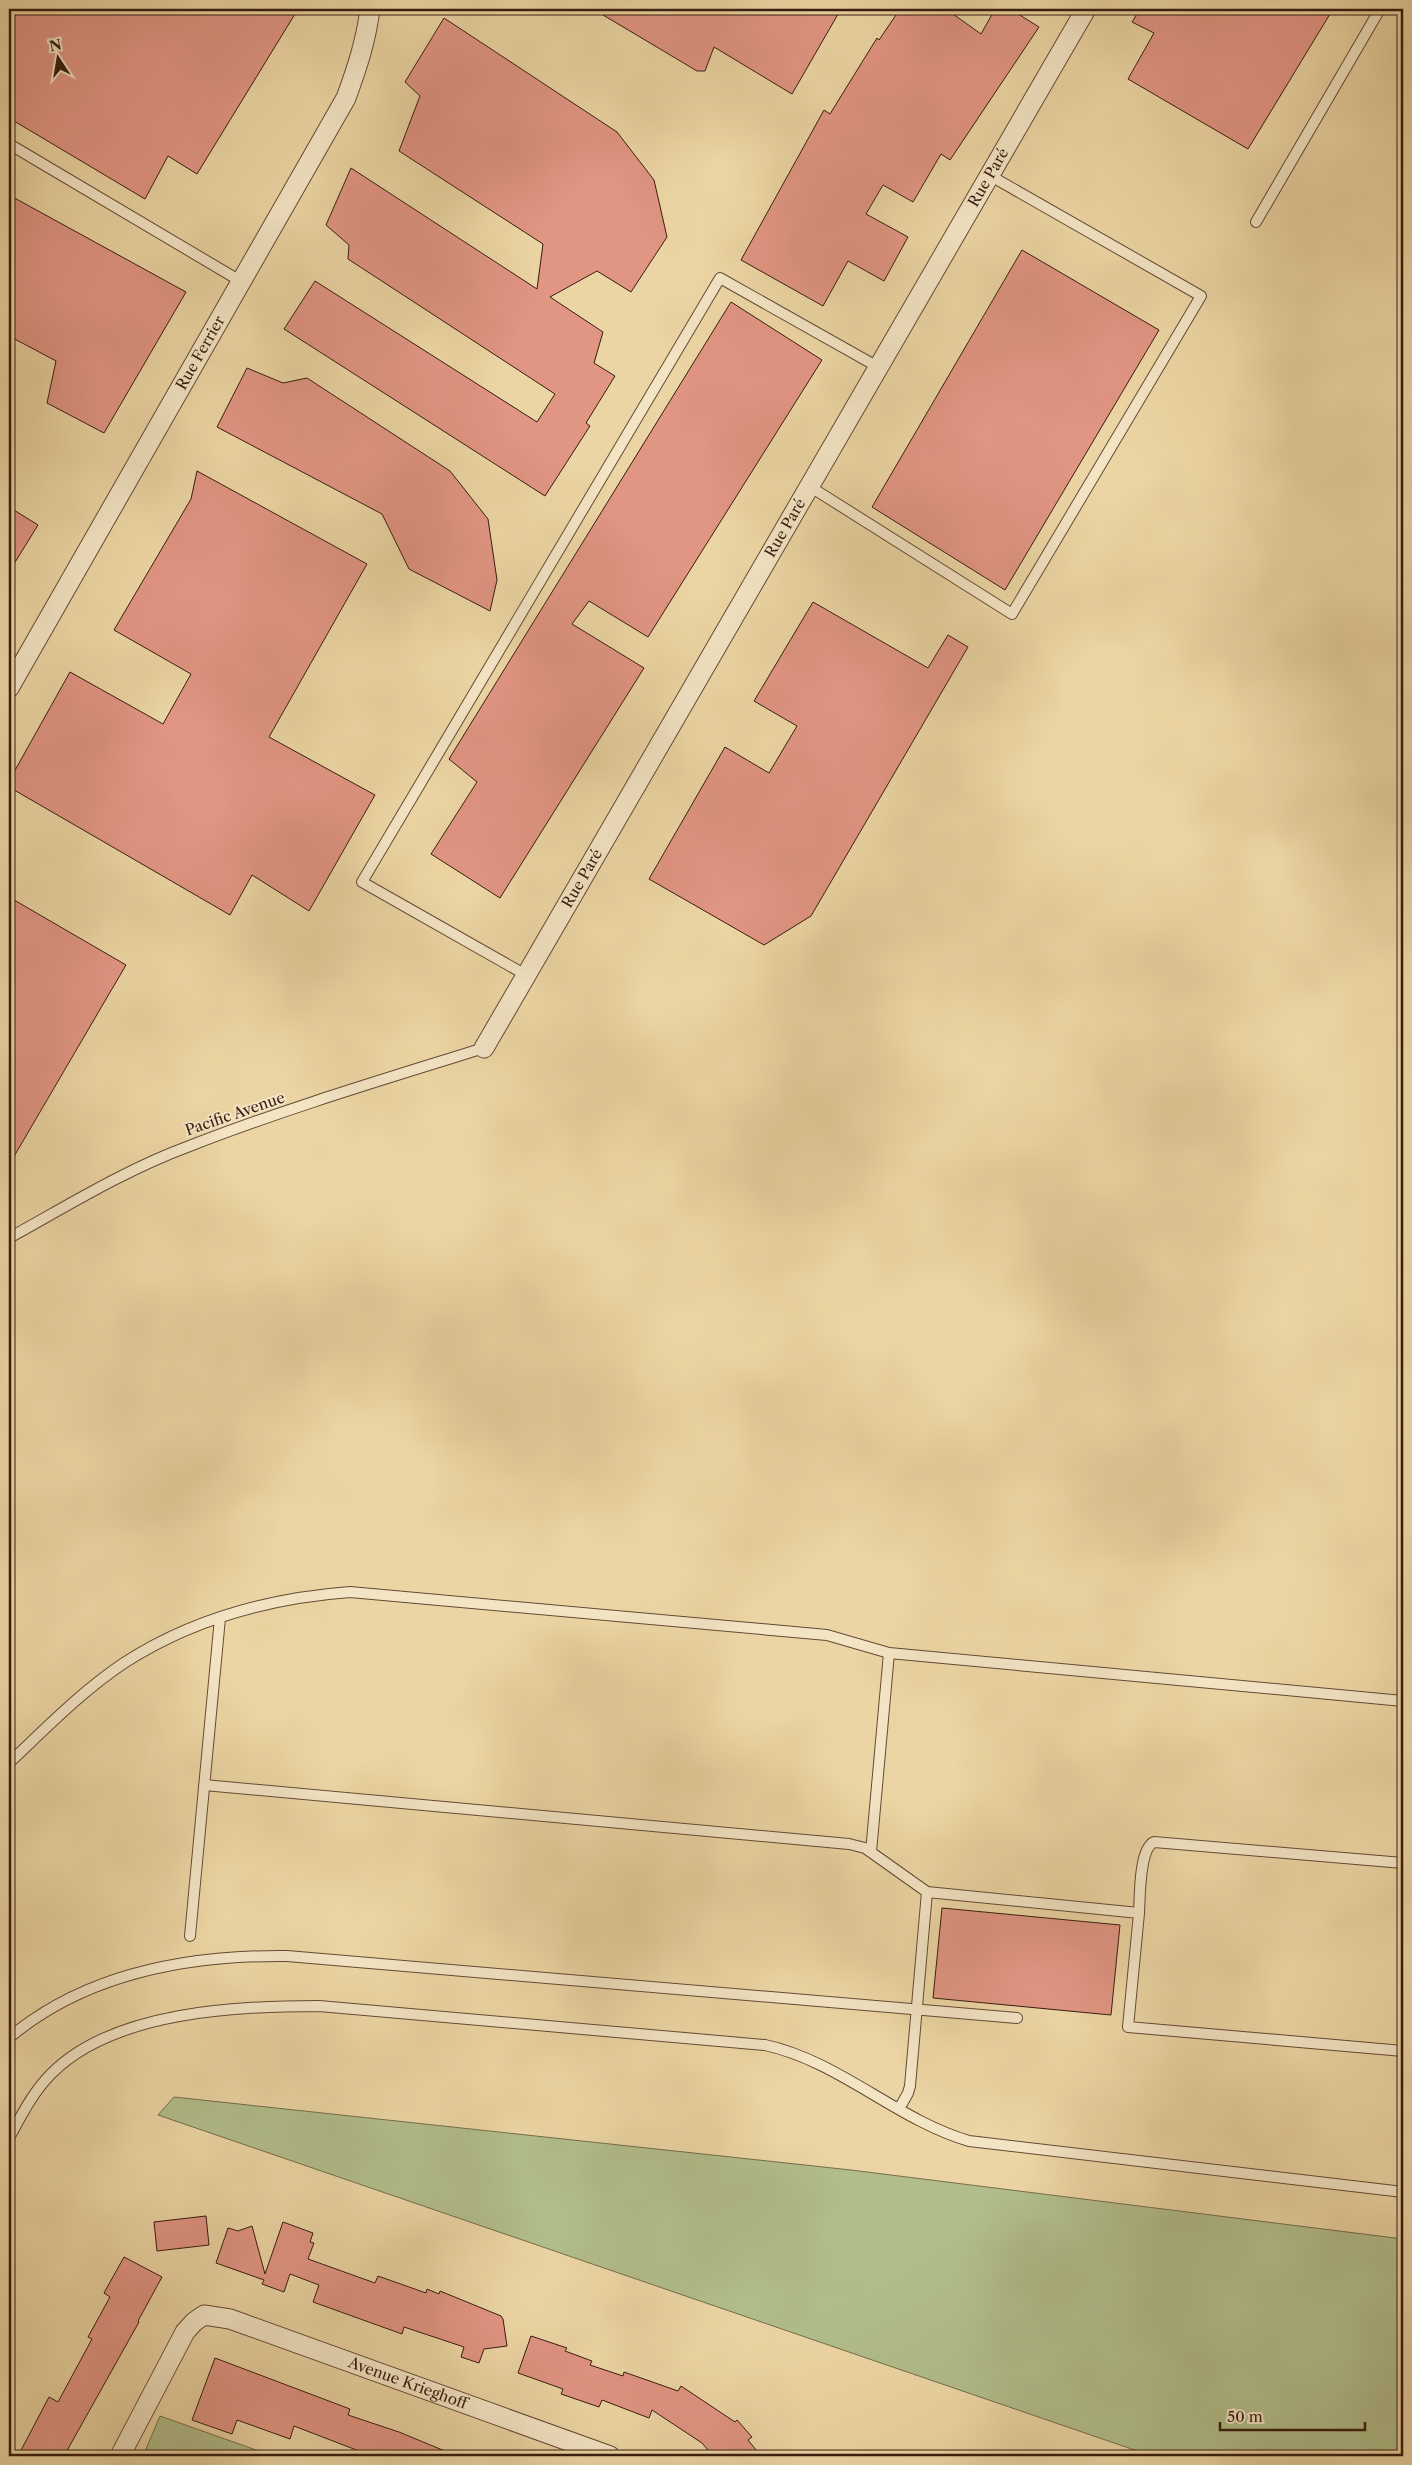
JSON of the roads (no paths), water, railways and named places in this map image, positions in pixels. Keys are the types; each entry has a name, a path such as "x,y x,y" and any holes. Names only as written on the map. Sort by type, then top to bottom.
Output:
{"street":[{"name":"Rue Ferrier","path":"9,688 346,98 361,60 370,9"},
{"name":"Rue Paré","path":"484,1048 1086,9"},
{"name":"Avenue Krieghoff","path":"120,2456 185,2332 204,2315 230,2319 610,2456"}],"lane":[{"path":"1256,222 1380,9"},
{"path":"9,144 242,282"},
{"path":"809,486 1012,614 1200,296 989,176"},
{"path":"526,975 362,882 720,278 878,368"},
{"name":"Pacific Avenue","path":"9,1238 106,1184 185,1147 328,1098 484,1048"},
{"path":"9,1763 94,1686 123,1664 180,1633 247,1608 300,1596 350,1592 827,1635 889,1654 1403,1701"},
{"path":"190,1936 220,1618"},
{"path":"870,1852 889,1654"},
{"path":"204,1785 849,1844 870,1852 927,1892 1139,1913"},
{"path":"1403,1862 1154,1842 1149,1844 1144,1853 1128,2027 1403,2051"},
{"path":"899,2109 910,2086 915,2009 927,1892"},
{"path":"9,2038 44,2011 118,1979 170,1965 246,1956 287,1956 1017,2018"},
{"path":"9,2138 30,2100 51,2073 101,2040 155,2022 203,2012 285,2006 355,2008 765,2045 801,2056 952,2137 969,2142 1403,2192"}]}
